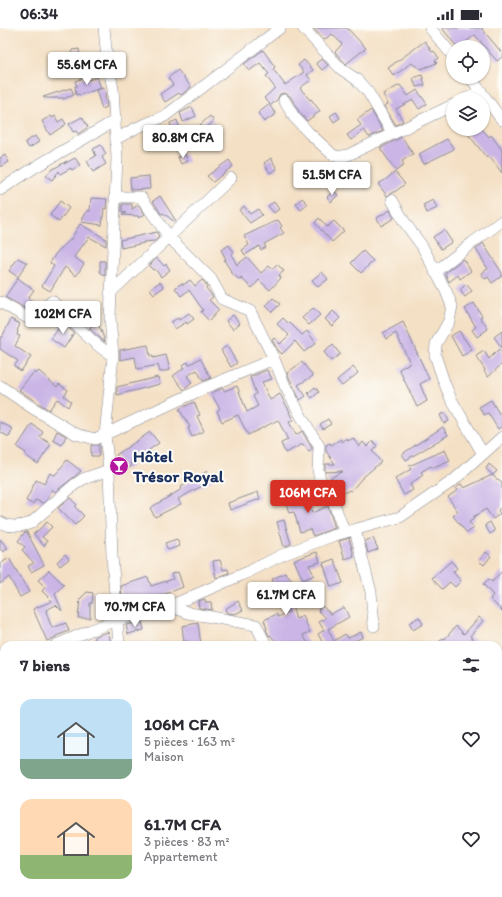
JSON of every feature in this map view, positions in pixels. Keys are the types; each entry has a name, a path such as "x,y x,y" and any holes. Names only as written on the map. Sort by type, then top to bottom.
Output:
{"street":[{"path":"104,28 107,59 113,90 116,120 117,158 110,293 113,356 105,436 109,470 112,556 119,641"},
{"path":"116,139 136,128 165,116 280,28"},
{"path":"303,28 341,69 356,79 368,92 393,134"},
{"path":"430,28 446,47"},
{"path":"476,84 502,120"},
{"path":"284,100 294,117 309,133 333,155 338,157 348,155 446,108"},
{"path":"0,190 37,166 116,120"},
{"path":"110,293 231,178"},
{"path":"115,197 141,197 169,237 211,279 222,298 250,311 274,359 285,386 319,446 318,470 321,484 333,501 349,530 371,592 374,626"},
{"path":"392,200 405,223 422,246 452,306 449,321 436,344 435,355 451,399 483,454"},
{"path":"435,272 502,221"},
{"path":"0,302 32,320 52,301 72,320 81,332 96,345 113,356"},
{"path":"0,386 31,407 76,434 95,439 105,436 209,386 274,359"},
{"path":"65,641 117,620 170,606 236,578 282,555 349,530 400,517 454,480 502,437"},
{"path":"0,522 12,526 24,526 30,523 83,479 109,470"},
{"path":"170,606 189,613 256,625 264,641"}],"building":[{"path":"313,28 347,28 366,48 346,64 335,52 342,44 332,34 324,40"},
{"path":"442,28 483,28 482,29 502,53 502,57 497,61 490,53 490,40 479,40 475,35 468,40 451,40"},
{"path":"425,41 432,52 434,51 439,58 435,61 437,63 421,69 411,63 394,76 388,68"},
{"path":"79,49 80,58 90,54 93,61 80,65 80,67 73,68 72,50"},
{"path":"263,50 275,67 273,69 285,85 304,72 298,65 304,60 313,70 307,75 311,80 300,88 320,111 307,121 300,113 290,96 284,93 280,94 277,100 270,106 276,114 264,122 258,113 270,104 264,98 275,88 266,76 269,74 260,63 249,71 244,64"},
{"path":"322,59 328,65 322,70 316,63"},
{"path":"178,70 191,87 181,95 179,93 165,102 160,94 173,85 168,78"},
{"path":"422,75 425,85 416,87 413,78"},
{"path":"88,77 89,80 97,77 101,88 76,95 75,86 77,86 75,81"},
{"path":"400,85 408,96 417,90 427,104 419,109 413,100 396,109 403,121 396,125 384,106 388,104 383,94"},
{"path":"71,88 74,95 63,99 43,97"},
{"path":"104,88 107,107 102,109 96,90"},
{"path":"192,107 196,116 183,122 180,113"},
{"path":"371,110 383,131 369,137 364,130 351,140 347,135 361,125 357,120"},
{"path":"336,112 340,118 334,122 330,116"},
{"path":"51,116 52,118 55,116 58,122 63,119 66,124 50,135 42,121"},
{"path":"210,116 214,121 204,130 200,125"},
{"path":"82,117 88,127 78,134 76,131 73,132 69,124"},
{"path":"177,120 180,129 173,132 170,123"},
{"path":"491,135 502,150 502,173 489,156 487,158 470,136 489,137"},
{"path":"35,136 39,142 29,148 25,142"},
{"path":"402,137 413,154 402,161 404,165 396,171 380,148"},
{"path":"447,139 454,149 424,164 419,154"},
{"path":"101,145 106,154 102,157 106,164 93,172 87,161 96,156 93,149"},
{"path":"185,154 188,161 181,164 178,157"},
{"path":"5,155 9,162 0,167 0,158"},
{"path":"75,158 80,165 72,170 71,168 60,174 59,171 52,180 46,176 51,170"},
{"path":"271,158 277,169 270,173 264,163"},
{"path":"229,160 233,166 213,182 207,176"},
{"path":"395,172 405,184 387,196 378,184"},
{"path":"149,176 150,189 131,190 130,178"},
{"path":"334,191 338,195 331,202 327,197"},
{"path":"160,196 176,221 175,222 163,213 161,214 153,201"},
{"path":"91,198 107,199 106,209 104,208 102,225 81,222 87,211 90,211"},
{"path":"302,198 308,204 301,210 296,204"},
{"path":"433,200 437,208 427,213 423,205"},
{"path":"60,201 69,208 59,222 50,215"},
{"path":"274,202 279,209 274,213 268,206"},
{"path":"122,204 132,204 132,209 138,205 145,214 139,218 138,216 122,215 126,213 122,212"},
{"path":"244,206 250,214 258,209 262,215 250,223 239,210"},
{"path":"390,210 394,218 381,226 377,218"},
{"path":"319,218 327,227 334,221 344,231 332,242 315,223"},
{"path":"278,220 282,226 280,228 284,233 264,244 266,247 261,250 259,246 245,255 242,250 249,245 244,236"},
{"path":"80,224 106,239 106,246 89,237 74,257 84,264 76,276 65,267 50,291 42,286 54,266 50,263 56,253 71,239"},
{"path":"444,230 452,242 441,249 433,237"},
{"path":"157,232 159,237 155,241 143,242 144,243 121,248 120,240"},
{"path":"483,243 502,273 502,276 492,283 488,277 485,279 481,273 488,269 476,249"},
{"path":"229,245 234,252 231,254 237,265 247,257 261,273 269,266 272,269 277,264 284,271 279,275 281,278 270,290 259,280 252,288 241,278 240,280 230,272 231,271 224,260 226,259 221,250"},
{"path":"363,251 373,261 361,273 351,263"},
{"path":"18,258 27,263 18,277 9,271"},
{"path":"157,258 164,266 166,264 170,270 161,277 155,269 153,270 149,266"},
{"path":"463,259 471,271 460,279 458,275 449,282 445,273"},
{"path":"100,261 105,261 105,276 100,272"},
{"path":"322,272 328,279 318,287 312,280"},
{"path":"18,278 34,290 28,298 37,305 30,311 5,297"},
{"path":"190,280 195,286 202,280 213,297 209,300 219,310 209,321 201,312 203,310 189,290 181,296 175,288"},
{"path":"160,282 164,287 154,294 150,289"},
{"path":"466,284 472,291 465,297 460,290"},
{"path":"273,298 280,304 272,312 266,306"},
{"path":"474,303 482,316 480,317 488,329 477,337 472,330 476,327 465,309"},
{"path":"313,308 320,315 309,325 302,318"},
{"path":"333,311 340,318 332,326 325,319"},
{"path":"189,313 194,319 175,329 171,322 178,318 179,320"},
{"path":"233,315 240,323 233,329 226,321"},
{"path":"283,318 302,335 307,331 316,343 304,352 295,341 282,354 272,340 274,338 280,344 289,335 277,324"},
{"path":"11,319 20,324 17,335 20,336 15,346 31,357 21,371 14,366 18,361 0,349 0,337 2,337"},
{"path":"60,319 74,333 64,348 51,339 61,325 57,323"},
{"path":"403,322 429,379 420,384 427,401 417,407 399,369 410,363 396,333 386,339 383,333"},
{"path":"97,323 101,330 105,342 89,328"},
{"path":"459,331 472,350 462,356 451,336"},
{"path":"502,331 502,348 494,337"},
{"path":"148,345 150,356 153,356 153,358 166,355 170,370 160,372 158,365 137,369 135,357 120,360 120,350"},
{"path":"333,345 340,354 331,361 324,352"},
{"path":"227,346 237,363 231,367 221,350"},
{"path":"499,349 502,353 502,364 488,377 476,356 484,351 489,359"},
{"path":"200,358 211,378 203,381 197,370 187,376 192,383 184,390 173,376 184,368 182,365 188,362 189,365"},
{"path":"302,362 313,376 298,385 306,396 300,400 287,373"},
{"path":"353,367 358,373 342,386 337,380"},
{"path":"267,370 272,379 262,382 270,400 280,394 290,412 293,420 289,422 296,435 302,431 312,448 309,452 303,444 285,453 281,443 288,440 278,420 248,435 238,415 222,422 217,411 220,409 211,393 223,388 224,391 237,386 247,412 258,406 253,396 256,394 250,377"},
{"path":"39,371 57,387 59,384 68,390 64,396 71,401 68,407 57,399 49,410 19,390 34,372 36,374"},
{"path":"158,377 160,384 117,395 117,387"},
{"path":"315,387 319,392 312,398 308,393"},
{"path":"491,400 500,415 502,414 502,426 498,429 488,413 484,415 479,407"},
{"path":"194,402 200,415 197,416 204,431 192,437 188,428 190,427 179,409"},
{"path":"445,413 449,421 444,424 440,415"},
{"path":"328,419 331,424 323,429 320,424"},
{"path":"0,422 13,429 9,437 0,432"},
{"path":"32,424 43,432 40,437 51,444 38,464 17,447"},
{"path":"443,427 448,435 406,460 402,454"},
{"path":"57,431 66,436 62,445 53,440"},
{"path":"150,432 159,443 130,463 132,466 125,470 116,455"},
{"path":"347,438 348,441 353,438 359,447 363,442 367,447 373,441 377,446 372,451 381,462 362,478 351,491 349,490 339,497 327,480 343,471 325,472 325,464 335,464 326,451 326,445 330,443 331,445 341,439 342,442"},
{"path":"91,445 99,445 99,456 91,456"},
{"path":"445,450 450,461 434,468 431,466 421,472 423,475 410,484 413,490 404,495 395,479 411,469 409,466"},
{"path":"67,460 81,471 55,492 52,489 47,500 43,503 35,500 33,504 26,501 36,480 44,484 50,473 55,475"},
{"path":"489,464 497,471 493,475 486,469"},
{"path":"207,471 213,480 178,499 181,504 155,517 150,508 182,489 181,487"},
{"path":"492,475 502,483 502,507 498,510 500,514 493,519 486,509 473,517 474,519 469,522 474,528 467,533 453,516 458,512 448,497 458,490 456,488 461,484 464,488"},
{"path":"297,488 301,502 308,499 312,513 328,506 335,528 313,536 310,529 300,532 294,512 289,513 283,493"},
{"path":"258,492 260,499 230,510 228,503"},
{"path":"70,498 77,505 75,507 84,516 75,525 58,508"},
{"path":"284,520 291,544 284,547 277,522"},
{"path":"47,522 52,527 42,537 47,541 44,546 33,533 35,533"},
{"path":"490,522 495,531 490,534 485,525"},
{"path":"25,532 27,532 44,565 31,572 28,566 34,563 22,550 25,547 18,541"},
{"path":"349,538 354,556 345,559 339,541"},
{"path":"373,538 378,549 368,553 365,541"},
{"path":"0,539 8,548 3,552 0,549"},
{"path":"177,539 180,546 168,550 165,543"},
{"path":"317,552 320,562 309,565 314,575 303,580 294,560"},
{"path":"486,552 491,556 484,565 479,561"},
{"path":"65,554 69,559 60,566 57,562"},
{"path":"9,558 29,592 20,597 9,577 0,584 0,564"},
{"path":"334,559 343,583 331,587 323,563"},
{"path":"220,560 223,570 228,569 229,573 216,578 213,561"},
{"path":"451,561 457,568 453,572 461,581 455,587 450,582 442,589 432,578"},
{"path":"49,570 64,585 55,594 62,611 56,605 46,610 47,615 52,628 66,623 69,631 47,641 33,609 52,601 42,591 45,587 38,580"},
{"path":"502,571 502,611 490,599 493,595 483,584 489,579 492,582"},
{"path":"178,572 183,587 155,598 156,601 123,611 121,586 148,577 151,586 173,579 171,574"},
{"path":"285,573 297,586 298,594 290,596 292,600 290,600 296,619 303,616 310,632 303,635 307,641 275,641 270,635 269,636 264,620 277,614 278,617 289,612 282,596 274,598 273,595 265,598 264,592 276,589 272,579"},
{"path":"87,592 93,593 92,603 90,603 90,618 78,618 80,599"},
{"path":"205,599 205,602 211,602 212,610 199,608 198,601"},
{"path":"238,601 243,610 235,614 227,613 225,609"},
{"path":"322,606 331,614 344,607 349,617 328,629 334,641 322,641 318,634 324,630 319,622 326,618 318,610"},
{"path":"419,617 423,624 413,630 409,623"},
{"path":"479,617 483,621 470,636 476,641 440,641 444,638 445,639 456,626 464,634"},
{"path":"142,622 144,630 128,634 126,625"},
{"path":"198,623 200,641 184,641 182,626"},
{"path":"108,632 111,641 91,641 95,639 95,636"},
{"path":"361,632 363,637 354,641 334,641 345,634 348,638"}],"place":[{"name":"Hôtel Trésor Royal","path":"119,466"}]}
